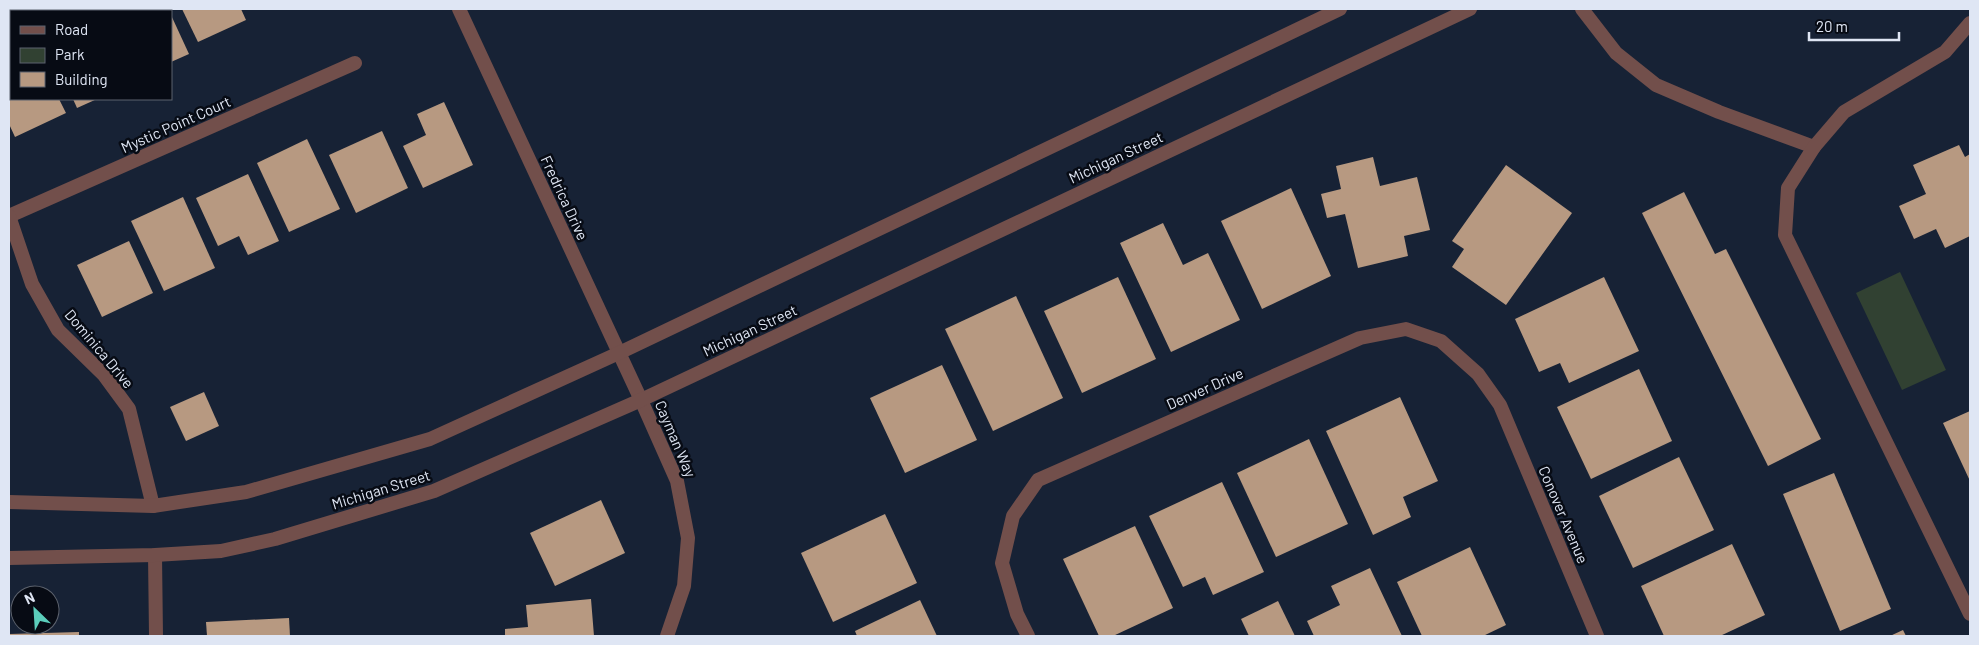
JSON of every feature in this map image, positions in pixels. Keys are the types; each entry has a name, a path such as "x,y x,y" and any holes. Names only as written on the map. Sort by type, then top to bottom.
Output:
{"street":[{"name":"Fredrica Drive","path":"459,9 641,400"},
{"path":"9,502 153,506 246,492 430,439 619,353 1340,9"},
{"name":"Michigan Street","path":"9,558 155,555 221,551 275,540 434,491 641,400 1470,9"},
{"path":"1582,9 1616,53 1656,85 1719,112 1814,147"},
{"path":"1970,24 1945,52 1844,112 1814,147 1788,188 1785,236 1970,614"},
{"name":"Mystic Point Court","path":"9,216 355,63"},
{"name":"Dominica Drive","path":"9,216 32,284 58,330 104,375 129,409 153,506"},
{"name":"Denver Drive","path":"1028,636 1017,614 1002,563 1014,516 1038,480 1360,338 1406,329 1441,342 1478,374 1500,405"},
{"name":"Cayman Way","path":"641,400 677,481 688,538 684,586 667,636"},
{"name":"Conover Avenue","path":"1500,405 1597,636"},
{"path":"155,555 156,636"}],"green space":[{"path":"1900,272 1946,370 1902,390 1856,293"}],"building":[{"path":"168,9 168,10 106,10"},
{"path":"182,9 241,9 246,20 198,42"},
{"path":"172,17 189,54 172,62"},
{"path":"9,59 10,100 60,100 66,113 15,137 9,124"},
{"path":"73,100 95,100 77,108"},
{"path":"444,102 473,165 423,188 403,146 426,135 417,114"},
{"path":"382,131 408,188 356,213 329,155"},
{"path":"307,139 340,209 289,232 257,163"},
{"path":"1959,145 1965,157 1970,154 1970,236 1945,248 1936,229 1914,239 1899,206 1926,194 1913,165"},
{"path":"1373,157 1380,186 1417,177 1430,230 1404,236 1408,256 1358,268 1345,214 1327,218 1321,194 1341,189 1336,166"},
{"path":"1506,165 1572,213 1506,305 1452,267 1464,249 1452,241"},
{"path":"248,174 279,241 248,255 239,236 218,246 196,198"},
{"path":"1291,188 1331,276 1262,309 1221,221"},
{"path":"1684,192 1715,254 1726,249 1821,439 1768,466 1642,213"},
{"path":"183,197 215,268 164,291 131,221"},
{"path":"1163,223 1183,265 1208,253 1240,320 1171,352 1120,243"},
{"path":"129,241 153,293 102,317 77,265"},
{"path":"1118,277 1156,359 1082,393 1044,311"},
{"path":"1604,277 1639,351 1569,383 1560,363 1539,372 1515,319"},
{"path":"1016,296 1063,398 993,431 945,329"},
{"path":"942,365 977,440 905,473 870,398"},
{"path":"1639,369 1672,441 1591,479 1557,407"},
{"path":"204,392 219,426 186,441 170,407"},
{"path":"1400,397 1438,481 1403,497 1411,517 1373,535 1326,431"},
{"path":"1970,411 1970,481 1943,423"},
{"path":"1309,439 1348,524 1276,557 1237,473"},
{"path":"1679,457 1714,530 1633,568 1599,496"},
{"path":"1834,473 1891,609 1840,631 1783,494"},
{"path":"1222,482 1264,572 1213,595 1205,577 1183,587 1149,516"},
{"path":"601,500 625,553 555,586 530,533"},
{"path":"885,514 917,583 833,622 801,553"},
{"path":"1135,526 1173,608 1113,636 1099,636 1063,559"},
{"path":"1732,544 1765,615 1720,636 1664,636 1641,586"},
{"path":"1470,547 1506,625 1483,636 1422,636 1397,582"},
{"path":"1370,568 1402,636 1314,636 1307,621 1340,605 1331,586"},
{"path":"591,599 594,636 505,636 505,629 528,627 526,605"},
{"path":"920,600 937,636 857,636 855,631"},
{"path":"1278,601 1295,636 1249,636 1241,619"},
{"path":"289,618 290,636 207,636 206,622"},
{"path":"1903,630 1906,636 1890,636"},
{"path":"79,632 79,636 9,636 10,634 60,635 60,633"}]}
